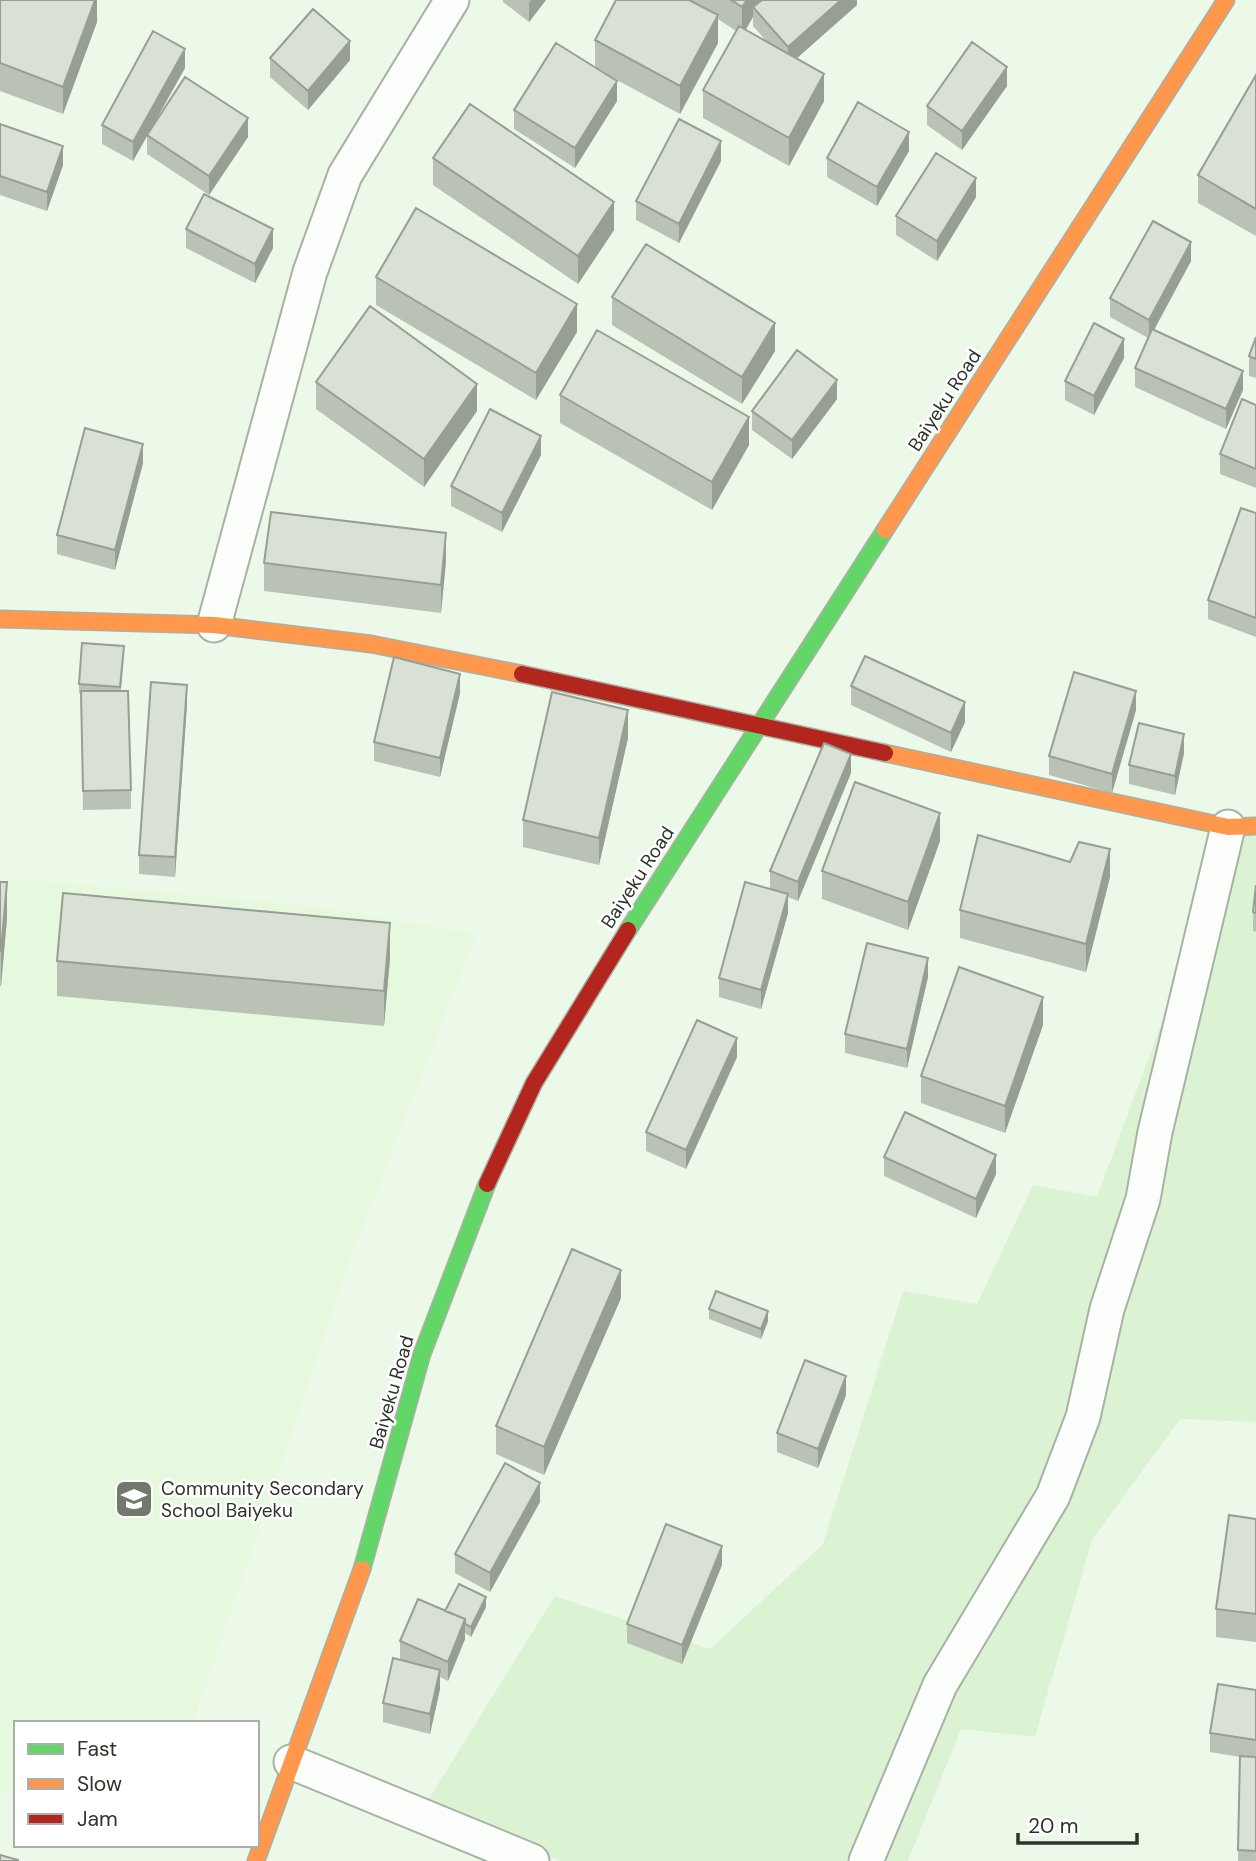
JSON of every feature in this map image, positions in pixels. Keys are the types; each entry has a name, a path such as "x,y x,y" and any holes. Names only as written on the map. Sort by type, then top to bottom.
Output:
{"main road":[{"name":"Baiyeku Road","path":"256,1861 368,1553 422,1354 473,1215 534,1083 605,966 1226,0"},
{"path":"0,619 214,625 371,644 610,691 759,726 1242,827"}],"street":[{"path":"214,625 310,272 345,175 452,0"},
{"path":"866,1861 940,1685 1053,1496 1083,1417 1107,1309 1143,1199 1154,1132 1242,827"},
{"path":"291,1762 532,1861"}],"shaded area":[{"path":"1236,822 1256,824 1256,1422 1180,1419 1092,1540 1035,1737 961,1729 908,1861 561,1861 425,1805 555,1596 710,1649 823,1544 903,1291 977,1304 1033,1185 1097,1197"},
{"name":"Community Secondary School Baiyeku","path":"31,880 319,907 476,934 344,1275 194,1721 14,1721 14,1794 0,1790 0,881"}],"building":[{"path":"0,0 95,0 63,87 0,63"},
{"path":"616,0 689,0 718,15 680,86 595,40"},
{"path":"731,0 747,0 742,7"},
{"path":"762,0 841,0 788,47 753,7"},
{"path":"313,9 350,41 308,91 270,58"},
{"path":"739,26 824,74 789,138 703,90"},
{"path":"153,31 185,49 133,142 102,125"},
{"path":"972,42 1007,67 962,131 927,106"},
{"path":"556,43 617,81 575,148 514,110"},
{"path":"1256,75 1256,209 1198,175"},
{"path":"185,77 248,118 209,176 147,135"},
{"path":"858,102 909,132 877,187 827,158"},
{"path":"470,104 614,202 578,256 433,158"},
{"path":"679,119 721,141 679,224 636,201"},
{"path":"0,124 63,146 47,192 0,176"},
{"path":"936,153 976,178 937,241 896,216"},
{"path":"204,194 273,229 255,264 186,229"},
{"path":"416,208 577,304 536,373 376,277"},
{"path":"1153,221 1191,242 1149,320 1110,298"},
{"path":"646,244 775,323 742,377 612,297"},
{"path":"370,306 477,384 424,459 316,382"},
{"path":"1094,323 1124,339 1094,396 1065,381"},
{"path":"1152,329 1243,371 1226,409 1135,368"},
{"path":"597,330 749,417 712,482 560,395"},
{"path":"1256,337 1256,359 1249,356"},
{"path":"797,350 837,380 792,440 752,411"},
{"path":"1242,399 1256,405 1256,469 1220,454"},
{"path":"490,409 541,436 502,513 451,486"},
{"path":"85,428 143,444 115,550 57,535"},
{"path":"1241,508 1256,513 1256,618 1208,600"},
{"path":"271,512 446,533 441,585 264,563"},
{"path":"82,643 124,646 120,687 79,684"},
{"path":"865,656 965,702 951,733 851,686"},
{"path":"394,657 460,674 440,758 374,742"},
{"path":"1074,672 1136,691 1112,774 1049,756"},
{"path":"151,682 187,685 175,857 139,855"},
{"path":"81,691 128,691 131,790 83,791"},
{"path":"552,692 628,710 599,838 523,820"},
{"path":"1139,723 1184,734 1175,776 1129,765"},
{"path":"824,743 851,754 798,882 770,871"},
{"path":"855,782 940,813 908,902 822,871"},
{"path":"978,835 1070,862 1079,842 1110,849 1086,944 960,910"},
{"path":"0,882 7,882 1,951 0,951"},
{"path":"745,882 788,894 761,990 719,978"},
{"path":"1256,885 1256,913 1253,912"},
{"path":"63,893 390,923 384,991 57,961"},
{"path":"867,943 928,958 907,1049 845,1034"},
{"path":"959,967 1043,997 1005,1106 921,1076"},
{"path":"697,1020 737,1038 686,1150 646,1132"},
{"path":"905,1112 996,1155 976,1199 884,1157"},
{"path":"572,1249 621,1270 544,1447 496,1426"},
{"path":"716,1291 768,1311 761,1329 709,1309"},
{"path":"805,1360 846,1376 818,1449 777,1433"},
{"path":"505,1463 540,1483 490,1573 455,1554"},
{"path":"1229,1515 1256,1519 1256,1614 1216,1609"},
{"path":"666,1524 722,1546 682,1645 627,1624"},
{"path":"459,1584 486,1597 471,1627 465,1624 465,1619 445,1611"},
{"path":"418,1599 465,1619 448,1662 400,1641"},
{"path":"393,1658 440,1670 430,1714 383,1703"},
{"path":"1218,1684 1256,1690 1256,1740 1210,1733"},
{"path":"1240,1756 1256,1757 1256,1851 1238,1850"},
{"path":"0,1855 18,1860 18,1861 0,1861"}],"traffic: fast":[{"path":"628,930 885,530"},
{"path":"362,1569 422,1354 487,1184"}],"traffic: slow":[{"path":"885,530 1226,0"},
{"path":"0,619 214,625 371,644 522,674"},
{"path":"885,753 1228,827 1256,826"},
{"path":"256,1861 362,1569"}],"traffic: jam":[{"path":"522,674 885,753"},
{"path":"487,1184 534,1083 628,930"}],"place":[{"name":"Community Secondary School Baiyeku","path":"134,1499"}]}
